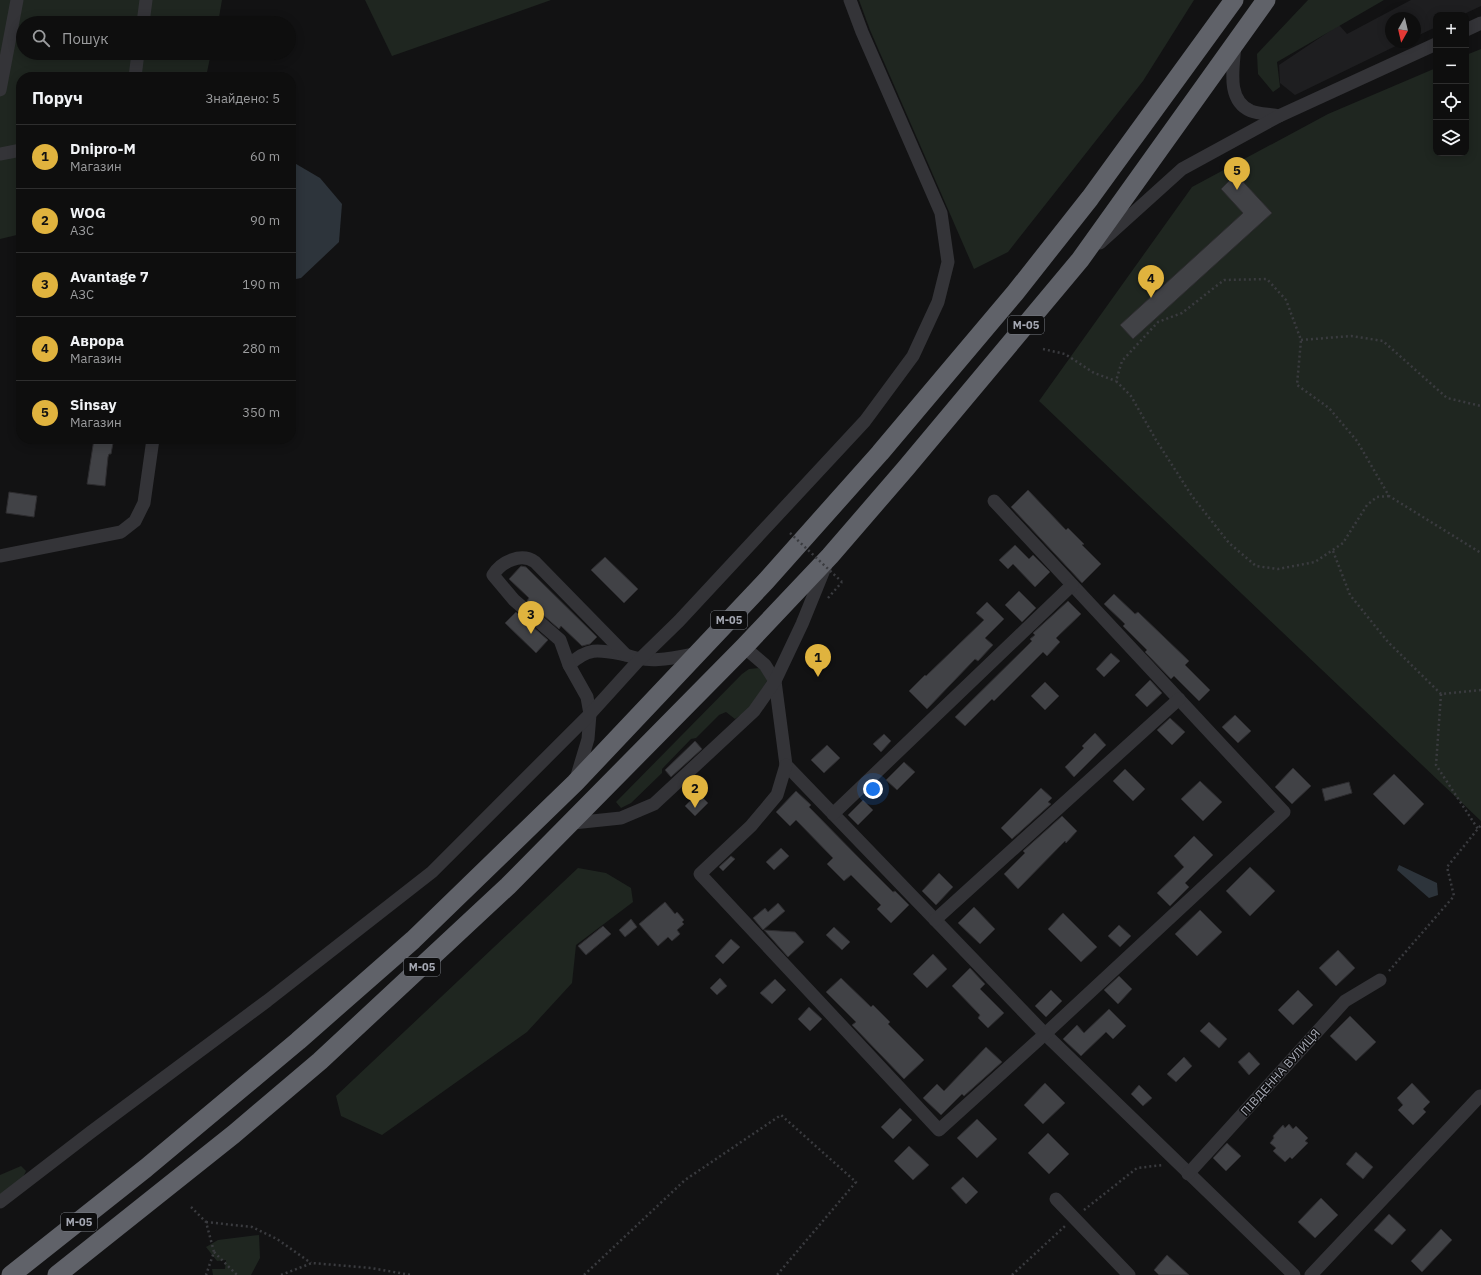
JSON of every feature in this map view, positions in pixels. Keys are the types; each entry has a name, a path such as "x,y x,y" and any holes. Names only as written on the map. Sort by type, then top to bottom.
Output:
{"highway":[{"name":"М-05","path":"12,1275 146,1168 304,1036 413,940 575,783 766,581 880,453 1015,293 1090,198 1234,0"},
{"name":"М-05","path":"57,1275 234,1134 320,1060 431,959 573,822 744,648 830,556 906,468 1080,260 1266,0"}],"street":[{"path":"0,90 17,0"},
{"path":"144,16 146,0"},
{"path":"0,1202 91,1132 268,1001 432,872 590,714 639,660 679,621 865,422 913,356 938,302 948,262 941,214 862,32 850,0"},
{"path":"1469,29 1481,23"},
{"path":"1235,43 1233,88 1238,100 1250,111 1278,116"},
{"path":"1080,260 1182,168 1278,116 1433,45"},
{"path":"136,72 137,60"},
{"path":"0,154 16,151"},
{"path":"0,556 121,532 135,521 144,503 152,444"},
{"path":"744,648 766,665 775,681 786,765 777,795 751,826 700,874 939,1130 1045,1034 1284,812 994,501"},
{"path":"573,822 621,818 654,804 754,711 775,681 802,624 830,556"},
{"path":"575,783 588,739 590,714 587,697 569,665 560,640 502,587 493,575 499,566 512,560 529,558 535,562 626,655"},
{"path":"833,814 1072,584"},
{"path":"569,665 580,654 589,651 626,655 639,660 662,660 698,653"},
{"path":"935,920 1179,699"},
{"path":"786,765 1045,1034 1294,1275"},
{"name":"ПІВДЕННА ВУЛИЦЯ","path":"1188,1174 1345,1001 1380,980"},
{"path":"1310,1275 1480,1096"},
{"path":"1056,1199 1129,1275"}],"path":[{"path":"1116,381 1122,360 1158,322 1182,314 1224,280 1267,279 1286,300 1301,340 1297,385 1329,408 1357,441 1389,496 1481,553"},
{"path":"1301,340 1351,336 1383,341 1447,398 1481,406"},
{"path":"1043,349 1064,354 1094,374 1116,381 1131,396 1156,440 1192,496 1229,543 1256,566 1278,569 1315,562 1343,543 1367,505 1377,497 1389,496"},
{"path":"790,533 842,582"},
{"path":"1333,551 1350,595 1388,642 1441,694 1436,765 1478,829"},
{"path":"1441,694 1481,690"},
{"path":"1380,980 1454,896 1447,867 1481,826"},
{"path":"584,1275 685,1180 781,1115 856,1182 777,1275"},
{"path":"1012,1275 1074,1218 1137,1168 1177,1163"},
{"path":"191,1207 206,1222 214,1252 237,1275"},
{"path":"206,1222 252,1227 277,1239 312,1263"},
{"path":"206,1275 214,1252"},
{"path":"281,1275 312,1263 371,1268 411,1275"}],"shaded area":[{"path":"0,0 222,0 219,16 16,16 16,60 210,60 207,72 16,72 16,235 0,239"},
{"path":"365,0 551,0 392,56"},
{"path":"859,0 1194,0 1143,81 1008,252 974,269 870,30"},
{"path":"1308,0 1384,0 1277,62 1280,87 1273,92 1258,74 1257,54"},
{"path":"1411,0 1481,0 1481,6 1468,12 1433,12 1433,28 1421,34 1421,12 1388,12"},
{"path":"1385,14 1385,48 1392,48 1295,95 1280,83 1279,65 1339,25 1347,34"},
{"path":"1481,49 1481,821 1039,401 1192,187 1328,114 1433,69 1433,156 1469,156 1469,54"},
{"path":"296,164 320,178 342,204 339,242 301,278 296,279"},
{"path":"759,668 769,678 749,709 735,719 726,712 719,715 696,738 691,739 662,769 662,773 631,803 621,808 616,802 742,674 749,669"},
{"path":"1399,865 1437,883 1438,895 1429,898 1397,870"},
{"path":"578,868 606,873 631,888 633,902 576,945 572,983 527,1032 382,1135 341,1116 336,1096"},
{"path":"21,1166 26,1171 20,1184 0,1197 0,1175"},
{"path":"259,1235 260,1258 251,1275 213,1275 212,1269 225,1269 226,1260 217,1261 206,1247 218,1240"}],"building":[{"path":"1236,174 1272,213 1133,339 1120,325 1243,213 1221,189"},
{"path":"93,444 113,444 111,454 109,454 108,457 105,486 87,484"},
{"path":"1028,490 1066,530 1068,528 1084,544 1082,545 1101,564 1082,583 1011,507"},
{"path":"9,492 37,496 34,517 6,513"},
{"path":"1015,545 1029,559 1033,555 1050,572 1035,587 1013,564 1008,569 999,560"},
{"path":"605,557 638,589 624,603 591,570"},
{"path":"521,566 526,567 597,637 590,644 582,646 561,626 559,629 527,601 529,598 509,579"},
{"path":"1019,591 1036,608 1022,622 1005,605"},
{"path":"1114,594 1135,614 1138,612 1189,661 1185,665 1210,690 1199,701 1174,676 1171,679 1145,652 1147,650 1123,626 1125,624 1104,604"},
{"path":"1068,601 1081,614 1056,638 1060,642 1047,656 1043,652 994,701 992,699 965,726 955,717 1032,641 1030,639 1035,635 1033,633"},
{"path":"987,602 1004,619 985,638 993,645 978,661 975,659 927,709 909,691 984,620 976,613"},
{"path":"516,612 548,640 536,653 505,623"},
{"path":"1111,653 1120,661 1104,677 1096,669"},
{"path":"1150,680 1162,693 1147,707 1135,695"},
{"path":"1045,682 1059,696 1045,710 1031,696"},
{"path":"1235,715 1251,731 1238,743 1222,727"},
{"path":"1170,718 1185,732 1172,745 1157,730"},
{"path":"1095,733 1106,745 1074,777 1065,767 1084,748 1082,746"},
{"path":"884,734 891,741 881,752 873,744"},
{"path":"695,741 702,749 671,777 665,770"},
{"path":"827,745 840,758 824,773 811,760"},
{"path":"904,762 915,772 897,790 886,780"},
{"path":"1293,768 1311,786 1292,804 1275,787"},
{"path":"1125,769 1145,789 1133,801 1113,781"},
{"path":"1394,774 1424,804 1404,825 1373,794"},
{"path":"1200,781 1222,802 1203,821 1181,799"},
{"path":"1349,782 1352,793 1325,801 1322,789"},
{"path":"1041,788 1052,798 1048,802 1051,804 1012,839 1001,828"},
{"path":"796,791 811,805 809,807 863,862 893,892 895,891 909,905 891,923 877,909 881,905 851,875 844,881 827,864 833,858 796,820 790,826 776,812"},
{"path":"698,793 708,803 695,816 685,806"},
{"path":"863,800 873,810 858,825 848,815"},
{"path":"1062,816 1077,831 1066,843 1065,841 1018,889 1004,874 1025,853 1023,851"},
{"path":"1194,836 1213,855 1185,883 1189,887 1170,906 1157,893 1184,867 1174,856"},
{"path":"781,848 789,856 774,870 766,862"},
{"path":"731,856 735,859 723,871 719,867"},
{"path":"1250,867 1275,891 1250,916 1226,891"},
{"path":"939,873 953,887 936,905 922,891"},
{"path":"665,902 675,914 677,912 684,920 682,922 684,924 677,930 680,934 672,941 668,937 658,946 639,924"},
{"path":"778,903 785,911 763,930 753,918 765,908 768,912"},
{"path":"974,907 995,929 980,944 958,923"},
{"path":"1200,910 1222,932 1197,956 1175,934"},
{"path":"1063,913 1097,947 1081,962 1048,929"},
{"path":"631,919 637,927 625,937 619,930"},
{"path":"1119,925 1131,936 1120,947 1108,936"},
{"path":"603,926 611,934 586,955 578,946"},
{"path":"834,927 850,942 842,950 826,935"},
{"path":"764,930 795,932 804,942 788,957"},
{"path":"731,939 740,947 723,964 715,956"},
{"path":"1338,950 1355,968 1336,986 1319,968"},
{"path":"933,954 947,969 927,988 913,974"},
{"path":"970,968 985,984 980,989 1004,1013 988,1028 978,1018 980,1015 952,986"},
{"path":"1119,976 1132,989 1118,1004 1104,990"},
{"path":"720,978 727,986 717,995 710,988"},
{"path":"841,978 871,1007 873,1005 890,1022 888,1024 924,1060 904,1079 852,1025 856,1022 826,992"},
{"path":"775,979 786,990 772,1004 760,993"},
{"path":"1051,990 1062,1001 1046,1017 1035,1006"},
{"path":"1298,990 1313,1005 1293,1025 1278,1010"},
{"path":"809,1007 822,1019 810,1031 798,1019"},
{"path":"1109,1009 1126,1026 1113,1039 1106,1032 1081,1056 1063,1039 1077,1025 1084,1033"},
{"path":"1350,1016 1376,1042 1356,1061 1330,1036"},
{"path":"1209,1022 1227,1039 1219,1048 1200,1031"},
{"path":"986,1047 1002,1062 964,1096 962,1094 941,1115 923,1098 937,1084 944,1091"},
{"path":"1249,1052 1260,1064 1249,1075 1238,1062"},
{"path":"1184,1057 1192,1066 1176,1082 1167,1074"},
{"path":"1045,1083 1065,1103 1043,1124 1024,1105"},
{"path":"1412,1083 1430,1102 1423,1109 1426,1112 1413,1125 1398,1110 1403,1105 1397,1098"},
{"path":"1139,1085 1152,1098 1143,1106 1131,1094"},
{"path":"900,1108 912,1120 893,1139 881,1127"},
{"path":"977,1119 997,1139 977,1158 957,1138"},
{"path":"1289,1124 1293,1129 1296,1126 1308,1138 1305,1141 1308,1143 1292,1159 1290,1157 1285,1162 1273,1151 1276,1148 1270,1143 1274,1138 1273,1136 1283,1125 1285,1128"},
{"path":"1048,1133 1069,1154 1049,1174 1028,1153"},
{"path":"1227,1143 1241,1156 1226,1171 1213,1158"},
{"path":"909,1146 929,1165 913,1180 894,1161"},
{"path":"1356,1152 1373,1167 1363,1179 1346,1164"},
{"path":"963,1177 978,1192 966,1204 951,1188"},
{"path":"1321,1198 1338,1215 1315,1238 1298,1222"},
{"path":"1389,1214 1406,1230 1392,1245 1374,1230"},
{"path":"1441,1229 1452,1240 1422,1272 1411,1261"},
{"path":"1167,1255 1189,1275 1159,1275 1154,1270"}],"place":[{"name":"Sinsay","path":"1237,190"},
{"name":"Аврора","path":"1151,298"},
{"name":"Avantage 7","path":"531,634"},
{"name":"Dnipro-M","path":"818,677"},
{"name":"WOG","path":"695,808"}]}
